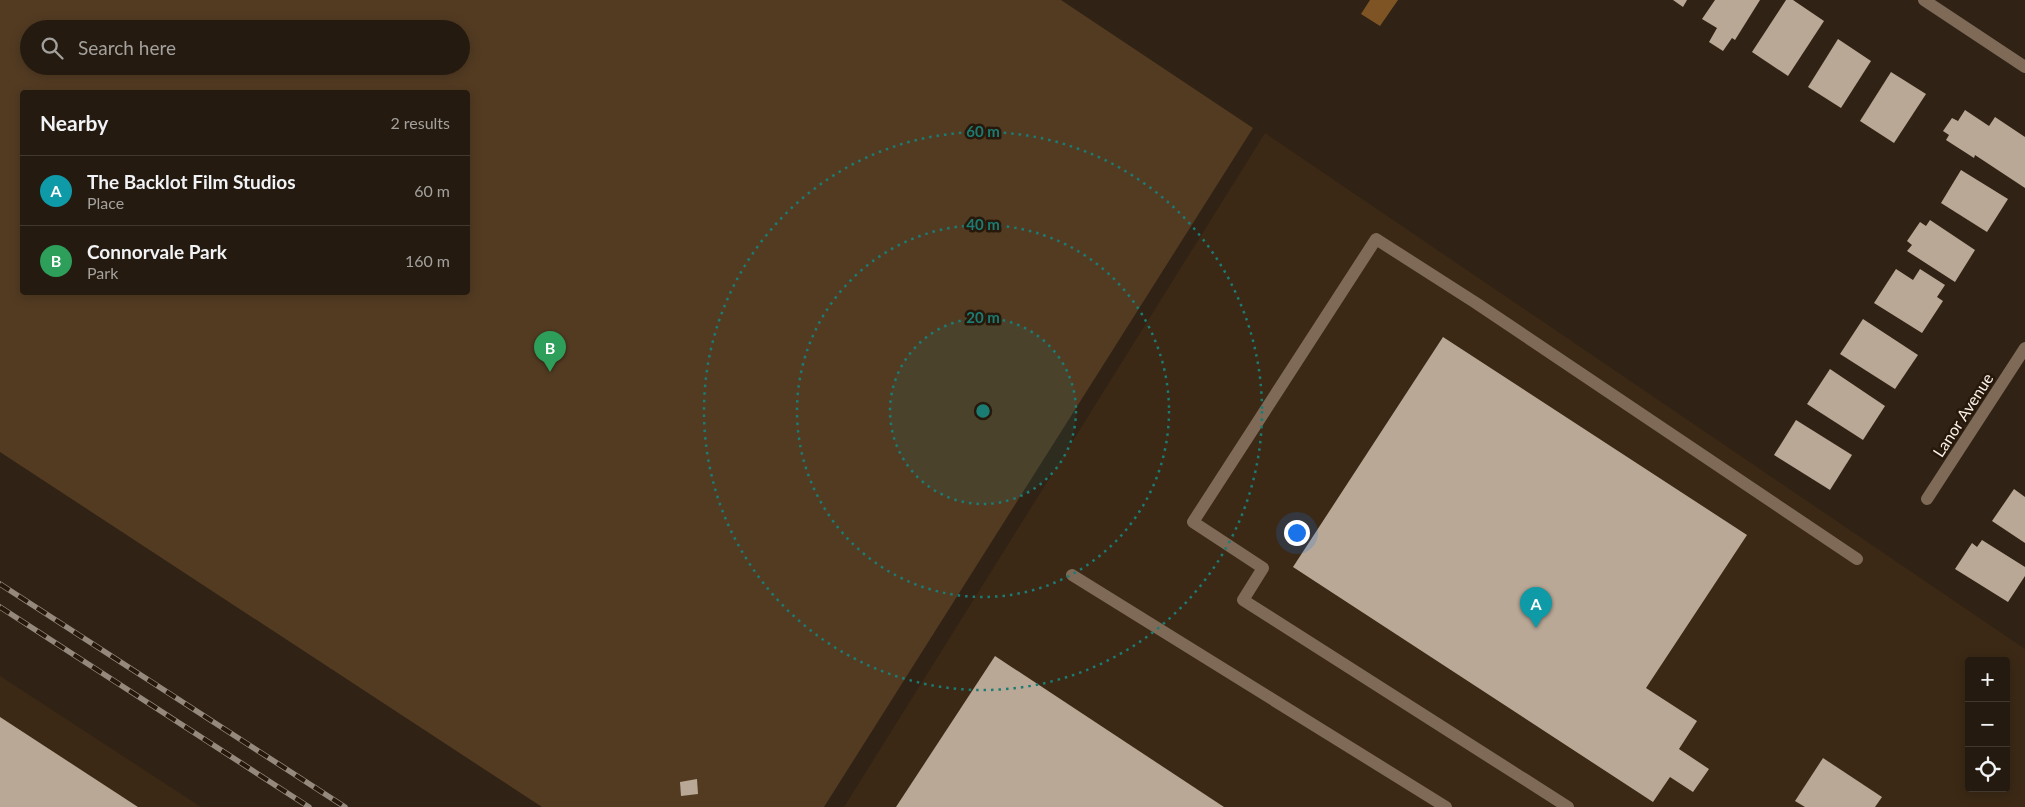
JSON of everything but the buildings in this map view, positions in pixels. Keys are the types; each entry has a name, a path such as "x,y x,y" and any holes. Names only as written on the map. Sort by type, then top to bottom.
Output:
{"street":[{"path":"1924,0 2025,68"},
{"path":"1568,807 1243,600 1263,568 1193,522 1376,239 1476,303 1857,559"},
{"name":"Lanor Avenue","path":"1927,499 2025,348"},
{"path":"1072,575 1446,807"}],"shaded area":[{"path":"0,0 1061,0 1253,128 824,807 542,807 0,452"},
{"path":"1370,0 1398,0 1380,26 1361,14"},
{"path":"1265,133 2025,649 2025,807 844,807"},
{"path":"0,676 201,807 0,807"}],"railway":[{"path":"0,584 345,807"},
{"path":"0,607 309,807"}],"place":[{"name":"Connorvale Park","path":"550,372"},
{"name":"The Backlot Film Studios","path":"1536,628"}]}
